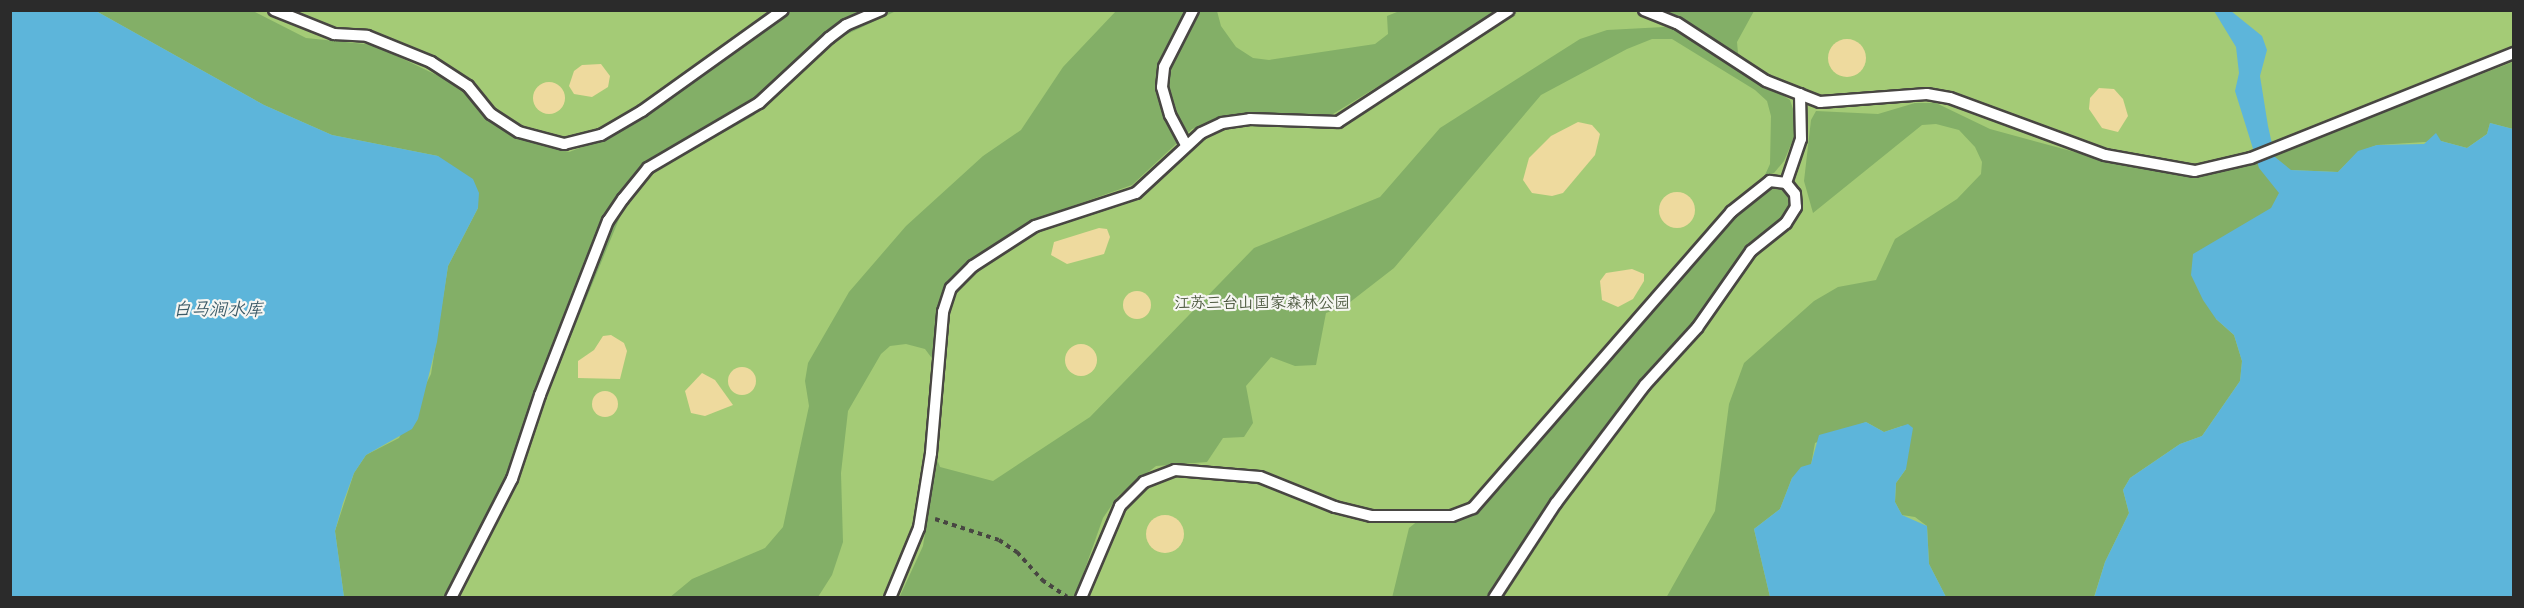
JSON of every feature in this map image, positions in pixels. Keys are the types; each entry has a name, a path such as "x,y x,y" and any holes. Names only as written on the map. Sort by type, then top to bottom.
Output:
{"lane":[{"path":"274,10 334,34 367,36 430,62 468,86 492,114 519,132 564,144 601,135 642,111 783,10"},
{"path":"451,597 512,479 537,405 608,221 623,199 648,168 759,103 846,25 881,10"},
{"path":"1186,145 1170,115 1162,87 1164,67 1193,10"},
{"path":"890,597 906,565 921,515 931,453 943,312 951,288 972,266 1035,226 1136,193 1186,145 1201,133 1222,123 1250,120 1338,122 1509,10"},
{"path":"1644,10 1677,23 1766,81 1820,102 1927,94 1950,98 2105,155 2195,171 2251,158 2514,53"},
{"path":"1786,183 1801,139 1800,94"},
{"path":"1081,597 1120,506 1144,482 1175,470 1260,477 1335,507 1371,516 1452,516 1473,508 1731,212 1770,181 1786,183 1794,194 1796,207 1786,223 1751,252 1697,328 1646,385 1556,503 1494,597"}],"path":[{"path":"921,515 999,540 1017,552 1042,580 1068,597"}],"green space":[{"path":"1402,10 1501,11 1333,114 1319,118 1233,117 1192,129 1132,185 1050,214 1014,231 968,261 950,278 944,292 934,361 925,349 906,344 890,346 881,354 848,411 841,473 843,542 832,575 818,597 669,598 692,579 765,548 783,527 809,406 805,381 808,363 849,292 906,226 983,156 1021,130 1063,67 1116,11 1217,11 1221,26 1236,47 1253,58 1269,60 1375,44 1388,34 1387,16"},
{"name":"江苏三台山国家森林公园","path":"10,11 2513,11 2513,597 10,597"},
{"path":"96,11 253,11 306,38 374,45 449,81 467,95 483,116 508,134 569,152 617,134 792,11 896,11 839,38 753,116 648,175 626,202 539,414 516,484 458,598 344,597 335,531 354,473 366,455 399,438 431,374 448,266 478,208 438,156 332,135 264,105"},
{"path":"1650,11 1754,11 1737,42 1738,53 1748,65"},
{"path":"1673,28 1790,100 1797,121 1795,135 1784,161 1774,173 1765,175 1770,164 1771,116 1767,101 1755,90 1672,39 1652,39 1627,49 1541,95 1394,268 1345,306 1326,313 1316,365 1295,366 1271,357 1246,386 1253,423 1244,437 1223,438 1207,462 1156,466 1118,496 1103,518 1075,597 899,598 923,546 937,459 940,467 993,481 1090,417 1254,248 1380,197 1440,128 1580,39 1607,30"},
{"path":"2513,62 2513,129 2490,123 2487,134 2467,148 2441,141 2377,145 2358,152 2338,172 2291,170 2216,319 2234,335 2242,361 2240,381 2202,436 2180,444 2130,478 2123,490 2129,513 2105,562 2094,597 1946,597 1929,564 1927,526 1915,517 1902,515 1895,502 1896,483 1906,469 1902,426 1884,432 1866,422 1815,443 1811,465 1792,478 1780,509 1754,529 1770,597 1666,598 1715,511 1729,404 1744,363 1814,301 1838,287 1876,280 1895,239 1957,199 1981,174 1982,162 1975,147 1959,130 1936,124 1922,125 1813,213 1804,181 1811,120 1816,111 1878,114 1915,103 1936,103 1990,129 2108,161 2197,177 2257,161"},
{"path":"1772,186 1787,190 1793,207 1783,220 1750,242 1693,323 1601,433 1487,597 1392,598 1409,528 1419,520 1475,511 1484,504 1502,485 1516,461 1718,230"}],"sand":[{"path":"1847,39 1860,45 1866,58 1860,71 1847,77 1834,71 1828,58 1834,45"},
{"path":"601,64 610,76 608,87 592,97 574,94 569,86 574,71 582,65"},
{"path":"549,82 560,87 565,98 560,109 549,114 538,109 533,98 538,87"},
{"path":"2099,88 2114,89 2123,99 2128,116 2118,132 2102,128 2089,109 2090,98"},
{"path":"1578,122 1592,125 1600,134 1595,155 1563,193 1552,196 1532,193 1523,180 1529,158 1551,136"},
{"path":"1677,192 1690,197 1695,210 1690,223 1677,228 1664,223 1659,210 1664,197"},
{"path":"1099,228 1107,229 1110,237 1104,254 1067,264 1051,255 1054,242"},
{"path":"1632,269 1644,274 1644,281 1633,299 1618,307 1602,300 1600,281 1606,273"},
{"path":"1137,291 1147,295 1151,305 1147,315 1137,319 1127,315 1123,305 1127,295"},
{"path":"611,335 624,343 627,351 620,379 578,378 578,361 594,350 603,336"},
{"path":"1081,344 1092,349 1097,360 1092,371 1081,376 1070,371 1065,360 1070,349"},
{"path":"742,367 752,371 756,381 752,391 742,395 732,391 728,381 732,371"},
{"path":"702,373 715,380 733,405 705,416 691,413 685,391"},
{"path":"605,391 614,395 618,404 614,413 605,417 596,413 592,404 596,395"},
{"path":"1165,515 1179,520 1184,534 1179,548 1165,553 1151,548 1146,534 1151,520"}],"water":[{"name":"白马涧水库","path":"10,11 96,11 264,105 332,135 438,156 473,179 479,193 478,208 448,266 437,342 418,419 412,429 366,455 354,473 343,503 335,531 344,597 11,597"},
{"path":"2214,11 2231,11 2262,36 2267,50 2260,76 2268,126 2275,157 2291,170 2338,172 2358,151 2377,145 2424,144 2436,133 2441,141 2467,148 2487,134 2490,123 2513,129 2513,597 2094,598 2105,562 2129,513 2123,490 2130,478 2180,444 2202,436 2240,381 2242,361 2234,335 2216,319 2203,300 2191,275 2193,254 2271,208 2279,193 2259,168 2235,91 2239,73 2236,47"},
{"path":"1866,422 1884,432 1908,424 1913,428 1906,469 1896,483 1895,502 1902,515 1927,526 1929,564 1946,597 1770,597 1754,529 1780,509 1792,478 1801,467 1811,464 1819,435"}]}
